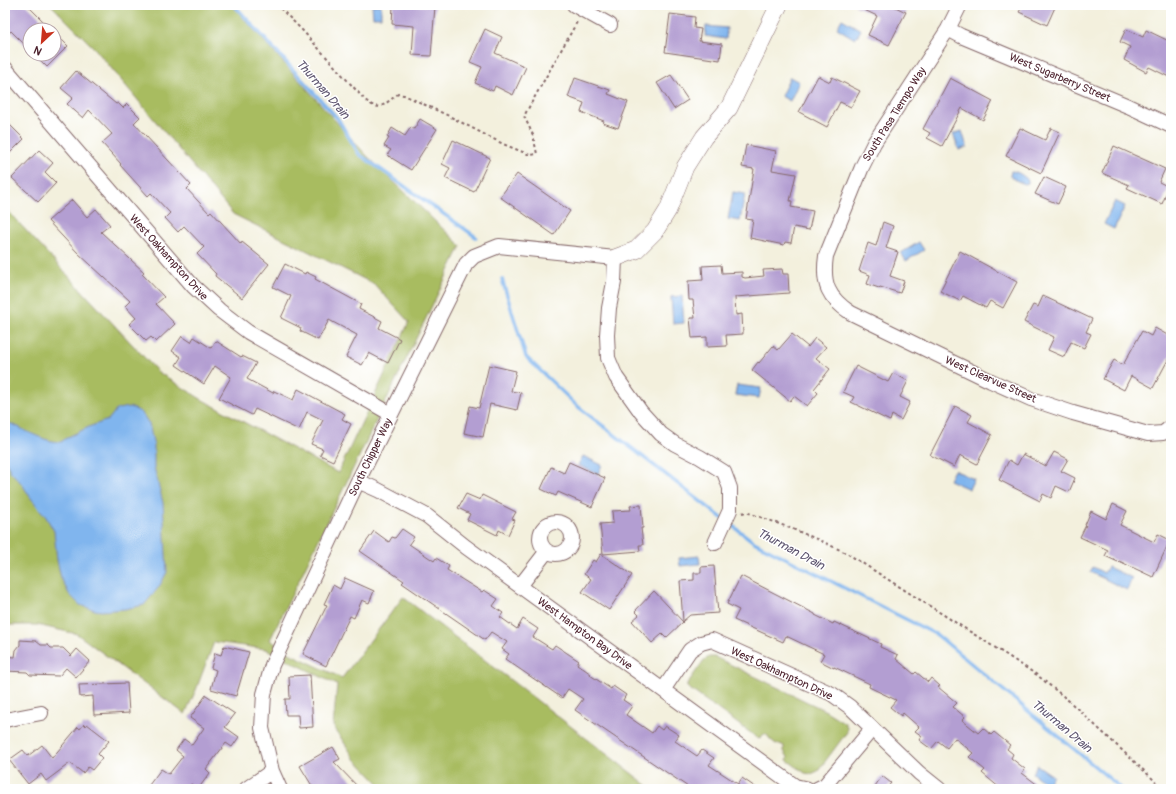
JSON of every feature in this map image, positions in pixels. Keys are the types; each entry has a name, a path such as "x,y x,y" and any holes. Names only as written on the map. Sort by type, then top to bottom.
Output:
{"street":[{"path":"574,5 610,25"},
{"path":"715,544 730,510 730,488 724,472 660,434 641,412 616,377 608,358 607,335 609,308 614,282 615,258 636,250 655,231 668,210 685,167 704,137 729,108 779,5"},
{"name":"South Pasa Tiempo Way","path":"831,296 826,283 824,270 826,256 862,167 874,143 948,29 960,5"},
{"name":"West Sugarberry Street","path":"948,29 961,36 1128,106 1171,126"},
{"name":"West Oakhampton Drive","path":"5,68 193,286 219,310 248,332 391,414"},
{"name":"South Chipper Way","path":"280,789 272,771 262,728 264,694 272,665 358,481 466,264 474,256 499,246 615,258"},
{"name":"West Clearvue Street","path":"831,296 840,306 851,313 1031,399 1072,414 1148,434 1167,430"},
{"name":"West Hampton Bay Drive","path":"358,481 427,516 466,547 795,786 808,789"},
{"path":"520,586 547,551"},
{"name":"West Oakhampton Drive","path":"663,690 690,650 701,643 712,640 832,694 850,707 920,773 940,789"},
{"path":"5,720 41,713"},
{"path":"817,789 825,785 872,729"},
{"path":"246,789 272,771"}],"path":[{"path":"274,5 280,8 303,31 365,100 372,105 379,107 398,94 404,95 503,144 530,155 537,154 533,135 524,116 578,22"},
{"path":"746,512 781,524 848,554 1005,654 1037,676 1069,701 1154,780 1160,789"}],"green space":[{"path":"51,5 232,5 367,156 461,246 270,640 291,654 342,678 403,597 652,789 384,789 355,759 333,726 337,685 266,649 214,642 196,690 185,714 77,634 37,625 5,625 5,208 158,372 201,399 338,473 409,322 374,284 233,214 96,50"},
{"path":"709,657 715,657 826,711 845,723 847,732 818,771 811,774 805,773 787,760 788,757 784,751 784,746 780,744 777,745 764,734 759,739 687,687 687,684 704,660"}],"water":[{"path":"372,5 381,5 381,17 373,17"},
{"path":"842,19 861,30 855,39 837,28"},
{"path":"706,26 727,28 726,39 705,36"},
{"path":"790,77 799,82 790,101 781,96"},
{"path":"962,131 967,147 959,150 953,134"},
{"path":"1011,171 1022,175 1028,180 1028,183 1025,184 1013,179 1010,176"},
{"path":"733,192 745,194 740,221 728,219"},
{"path":"1115,201 1125,206 1114,229 1104,224"},
{"path":"919,242 924,250 906,261 901,253"},
{"path":"682,296 684,323 673,324 671,297"},
{"path":"737,385 761,388 759,398 735,395"},
{"path":"130,407 139,411 149,424 154,446 154,467 163,503 167,572 159,587 144,605 125,609 101,611 80,605 69,594 61,578 57,560 54,531 46,517 22,484 10,471 5,459 5,422 44,439 61,442 91,426 108,420 117,409"},
{"path":"583,456 602,465 598,474 578,465"},
{"path":"954,470 974,479 969,489 949,480"},
{"path":"699,556 700,564 680,566 679,558"},
{"path":"1093,567 1104,573 1108,567 1132,578 1127,590 1090,572"},
{"path":"1037,765 1053,776 1047,784 1032,773"}],"building":[{"path":"5,5 27,5 44,22 22,22 22,42 11,31 5,37"},
{"path":"393,5 435,6 431,56 412,55 414,26 392,24"},
{"path":"854,5 891,5 906,12 889,45 868,35 877,16"},
{"path":"1023,5 1056,5 1047,25 1019,12"},
{"path":"670,14 695,17 694,28 701,29 699,41 722,44 720,60 665,52"},
{"path":"485,29 502,37 495,53 526,67 513,95 495,86 493,91 475,83 482,67 470,62"},
{"path":"1126,29 1143,37 1146,30 1171,42 1171,78 1149,67 1146,72 1124,60 1130,47 1120,42"},
{"path":"62,40 68,46 62,52"},
{"path":"42,62 52,62 47,67"},
{"path":"76,71 116,104 118,103 123,108 127,104 140,117 134,123 191,185 187,189 209,213 211,211 241,244 242,242 269,264 242,298 215,276 216,274 197,254 204,247 184,226 178,232 165,218 170,213 151,193 148,196 102,143 112,134 89,110 83,118 67,104 73,98 61,88"},
{"path":"671,75 688,100 674,109 657,83"},
{"path":"818,76 830,82 832,77 860,91 851,107 840,102 827,127 799,112"},
{"path":"575,78 610,90 608,94 628,102 618,128 603,123 604,121 581,112 584,103 568,97"},
{"path":"950,78 993,101 983,120 962,108 942,146 927,138 930,133 923,129"},
{"path":"420,119 437,129 411,170 387,155 391,150 384,146 389,138 387,137 392,128 405,136 411,127 414,129"},
{"path":"5,120 24,139 5,158"},
{"path":"1020,128 1045,140 1051,128 1060,132 1041,173 1006,156"},
{"path":"453,140 490,158 474,192 445,178 450,168 442,164"},
{"path":"746,145 776,151 772,170 796,174 790,201 792,201 791,207 813,211 809,230 794,227 791,243 785,242 784,245 750,238 753,220 746,219 754,169 742,167"},
{"path":"1114,146 1165,169 1159,182 1169,187 1162,204 1127,188 1129,185 1102,173"},
{"path":"39,150 53,163 45,172 56,183 38,202 12,178"},
{"path":"517,174 570,211 554,235 500,197"},
{"path":"1044,177 1066,187 1058,204 1035,194"},
{"path":"72,200 87,217 96,209 110,225 101,232 144,272 142,274 164,297 156,304 175,324 156,342 151,337 146,341 129,324 136,318 125,306 130,301 78,253 48,221"},
{"path":"883,222 893,226 886,248 898,252 890,276 904,281 900,293 867,284 870,275 859,271 868,243 876,246"},
{"path":"960,251 1017,282 1003,308 990,301 986,308 963,296 960,301 940,291"},
{"path":"285,264 305,274 306,272 316,277 315,279 361,304 359,309 382,321 379,328 400,339 388,363 369,353 362,365 346,357 357,335 329,320 318,340 300,331 301,328 281,318 291,296 273,287"},
{"path":"721,265 722,273 742,272 742,277 745,278 764,276 763,270 782,269 783,274 788,274 789,293 735,297 736,315 742,314 743,334 726,335 727,346 707,347 707,337 692,338 690,318 695,318 693,300 689,300 688,281 703,280 702,266"},
{"path":"1043,296 1092,319 1086,332 1091,334 1084,348 1071,342 1064,357 1048,350 1054,337 1024,322 1033,305 1038,307"},
{"path":"1155,328 1171,337 1171,354 1153,388 1131,376 1124,390 1103,379 1114,360 1123,365 1142,331 1151,336"},
{"path":"792,334 808,347 815,338 826,347 816,358 830,369 814,389 818,393 807,406 794,396 790,401 752,370 773,346 778,350"},
{"path":"182,336 191,342 194,337 211,348 216,341 241,357 242,356 256,363 247,379 273,393 274,391 293,400 298,389 345,414 342,419 351,424 333,461 320,455 323,449 311,444 323,420 307,412 299,430 255,409 252,415 219,398 231,377 215,366 204,384 176,365 181,357 172,351"},
{"path":"489,365 516,371 511,391 521,393 517,410 490,404 483,437 464,433 470,406 479,408"},
{"path":"856,366 888,382 893,373 908,381 900,397 910,402 901,420 892,415 890,421 851,402 854,397 843,392"},
{"path":"955,406 972,415 968,422 992,435 977,464 960,455 954,467 930,455"},
{"path":"1054,452 1068,459 1061,471 1075,478 1069,492 1056,486 1051,498 1043,494 1040,501 999,480 1009,460 1017,465 1023,454 1046,466"},
{"path":"569,462 605,478 592,507 558,492 556,496 541,489 551,467 564,473"},
{"path":"466,494 480,500 482,495 516,512 512,519 515,520 508,535 499,530 497,535 467,520 470,514 458,508"},
{"path":"1113,504 1127,511 1120,525 1154,542 1158,534 1170,540 1153,577 1105,556 1108,550 1080,537 1091,511 1106,519"},
{"path":"641,505 643,545 639,545 640,551 603,554 600,524 613,523 612,511 631,510 630,506"},
{"path":"402,529 414,537 409,544 434,561 436,558 449,566 447,570 482,592 484,590 498,599 493,606 503,613 500,617 517,629 523,619 538,629 533,637 552,649 555,645 579,661 577,664 591,674 590,675 611,689 613,686 626,695 623,700 632,706 626,715 652,733 657,726 662,730 665,726 679,735 675,741 697,756 702,750 714,758 709,765 738,784 742,778 758,789 691,789 575,710 583,699 568,689 562,698 505,659 509,654 502,649 507,642 491,632 485,640 402,583 404,581 360,551 374,531 389,542 392,537 395,538"},
{"path":"601,554 632,575 609,610 582,592 591,579 584,574 593,560 596,562"},
{"path":"714,566 718,613 690,615 683,621 680,581 694,580 694,573 701,573 701,567"},
{"path":"741,576 833,624 834,622 881,644 880,647 898,655 896,659 914,674 916,672 928,682 931,678 940,686 938,687 957,703 953,707 965,717 962,720 978,733 983,728 991,735 994,732 1010,745 1007,749 1013,754 1011,758 1025,769 1022,773 1043,789 1001,789 982,773 985,770 969,757 973,753 955,738 947,748 938,741 931,749 919,740 922,736 915,731 919,727 903,713 901,716 890,707 896,700 869,687 870,684 820,661 824,654 786,636 783,642 734,620 739,610 727,604"},
{"path":"345,578 374,591 369,603 362,600 354,618 350,616 326,666 303,654 327,605 324,604 333,585 340,589"},
{"path":"654,591 683,622 666,638 662,634 652,643 632,621 639,615 635,611"},
{"path":"20,640 36,641 41,645 48,645 51,648 63,648 71,656 77,649 90,661 76,677 66,668 59,676 30,675 27,672 5,671 5,656 15,657 16,650 20,645"},
{"path":"224,646 249,652 236,696 211,689 216,670 211,668 215,653 221,655"},
{"path":"310,675 313,727 299,728 298,715 286,715 285,699 290,699 289,676"},
{"path":"127,683 129,713 94,715 93,696 80,697 79,685"},
{"path":"206,695 235,714 225,727 239,737 232,747 226,743 206,769 210,773 198,789 191,784 188,789 146,789 161,769 169,774 183,756 176,750 184,739 192,745 204,728 190,718"},
{"path":"84,724 86,726 87,724 109,741 98,754 102,758 92,770 88,767 83,773 70,763 46,781 41,774 28,784 9,760 23,750 28,756 42,745 52,758 78,727 80,729"},
{"path":"333,747 340,759 334,762 360,789 314,789 300,766"},
{"path":"882,776 891,783 886,789 873,789"}],"waterway":[{"name":"Thurman Drain","path":"234,5 338,119 359,154 476,237"},
{"name":"Thurman Drain","path":"502,279 526,357 576,405 722,518"},
{"name":"Thurman Drain","path":"729,523 754,542 937,635 1122,789"}]}
